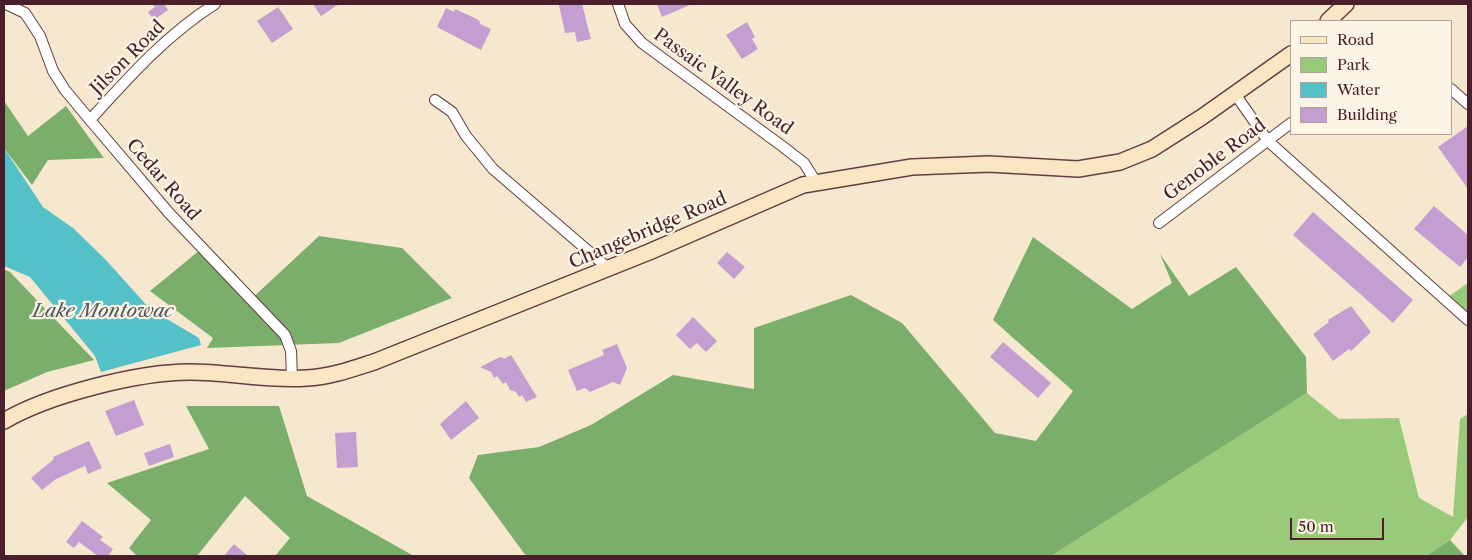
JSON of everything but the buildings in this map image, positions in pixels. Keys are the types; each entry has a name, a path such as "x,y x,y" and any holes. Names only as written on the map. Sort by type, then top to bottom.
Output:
{"main road":[{"path":"1329,20 1346,4"},
{"name":"Changebridge Road","path":"4,421 27,408 51,400 153,376 187,372 213,372 264,378 309,378 339,373 374,362 608,268 803,185 870,172 946,164 1078,169 1120,162 1152,149 1290,55"}],"street":[{"name":"Cedar Road","path":"6,4 25,13 40,36 53,71 90,120 170,213 280,329 291,352 292,378"},
{"name":"Jilson Road","path":"90,120 151,53 177,31 215,4"},
{"name":"Passaic Valley Road","path":"618,4 625,24 642,43 804,163 816,182"},
{"path":"1452,90 1468,104"},
{"path":"1235,94 1268,140 1468,320"},
{"path":"435,100 452,112 466,136 492,169 608,268"},
{"name":"Genoble Road","path":"1158,223 1290,124"}],"green space":[{"path":"4,101 28,136 66,106 104,158 48,160 32,185 4,148"},
{"path":"319,236 402,248 452,298 339,343 207,348 213,338 150,291 200,250 248,302"},
{"path":"1033,237 1132,309 1172,283 1160,254 1189,296 1236,267 1306,357 1307,393 1051,556 526,556 469,478 478,455 539,447 591,425 673,375 754,389 754,328 851,295 902,323 995,433 1036,441 1073,391 993,320"},
{"path":"4,269 10,272 94,360 47,372 4,391"},
{"path":"1468,283 1468,319 1442,301"},
{"path":"1307,393 1339,419 1399,418 1419,498 1453,517 1460,419 1468,414 1468,517 1450,540 1426,556 1051,556"},
{"path":"186,406 279,406 307,496 414,556 275,556 290,538 245,496 197,556 137,556 129,548 151,520 107,483 209,449"},
{"path":"1450,540 1465,556 1426,556"}],"water":[{"name":"Lake Montowac","path":"4,148 43,207 73,228 105,259 150,309 199,338 201,345 101,372 95,356 30,277 4,266"}]}
